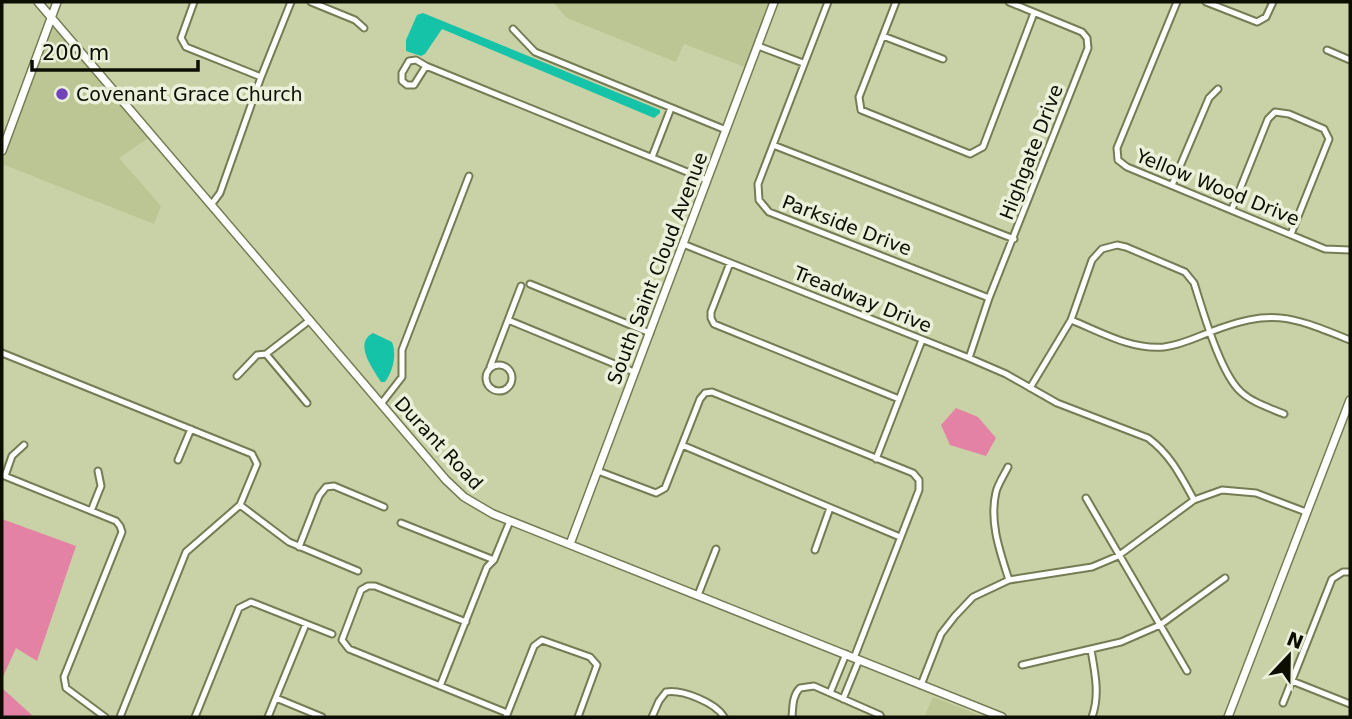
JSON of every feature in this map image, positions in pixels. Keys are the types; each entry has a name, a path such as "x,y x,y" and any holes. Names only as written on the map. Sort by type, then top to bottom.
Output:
{"street":[{"name":"Durant Road","path":"38,2 454,488 478,506 1002,717"},
{"path":"2,151 57,2"},
{"path":"194,2 181,38 186,47 261,77"},
{"path":"211,205 220,193 291,2"},
{"path":"311,2 355,20 364,29"},
{"name":"South Saint Cloud Avenue","path":"570,544 774,2"},
{"path":"758,46 803,63 828,2"},
{"path":"896,2 859,97 861,110 970,154 983,147 1034,13"},
{"name":"Highgate Drive","path":"969,358 989,298 1088,48 1087,38 1082,32 1009,2"},
{"name":"Yellow Wood Drive","path":"1177,2 1116,155 1123,165 1325,249 1350,250"},
{"path":"1206,2 1257,22 1266,17 1273,2"},
{"path":"513,29 535,52 726,130"},
{"path":"883,36 943,59"},
{"path":"1327,50 1350,60"},
{"path":"426,66 414,85 407,85 402,81 402,73 409,61 416,60 707,180"},
{"name":"Parkside Drive","path":"803,63 758,184 759,200 769,212 989,298"},
{"path":"1172,186 1209,98 1218,89"},
{"path":"652,157 671,108"},
{"path":"1232,209 1268,119 1275,112 1289,114 1324,129 1329,139 1291,234"},
{"path":"773,145 1014,239"},
{"path":"381,404 402,377 402,350 469,176"},
{"name":"Treadway Drive","path":"683,244 1006,373 1057,403 1148,438 1176,466 1194,500"},
{"path":"1030,388 1071,320 1094,257 1105,247 1117,245 1185,272 1194,283 1225,368 1240,392 1259,404 1284,414"},
{"path":"730,263 711,312 714,324 899,399"},
{"path":"530,284 650,333"},
{"path":"490,367 501,365 508,368 512,380 508,387 500,391 488,385 485,377 521,286"},
{"path":"1071,320 1133,345 1163,347 1187,342 1259,317 1283,317 1305,322 1350,340"},
{"path":"237,376 257,355 266,354 310,320"},
{"path":"508,320 634,372"},
{"path":"876,459 922,340"},
{"path":"2,353 252,454 257,464 240,505 186,552 120,717"},
{"path":"266,354 307,404"},
{"path":"598,471 656,494 665,488 700,398 705,393 712,392 913,473 919,480 919,490 843,699"},
{"path":"1228,717 1350,400"},
{"path":"178,460 191,429"},
{"path":"24,444 12,456 3,476 116,521 122,532 64,677 66,688 105,717"},
{"path":"682,445 900,537"},
{"path":"1008,467 996,491 994,514 996,537 1009,580"},
{"path":"91,511 102,486 98,471"},
{"path":"299,547 319,496 326,487 334,486 384,507"},
{"path":"921,685 941,634 955,616 974,597 1009,580 1092,567 1118,556 1194,500 1222,490 1256,493 1306,512"},
{"path":"1086,498 1187,671"},
{"path":"240,505 299,547 358,571"},
{"path":"815,550 830,508"},
{"path":"440,686 487,567 494,560 510,521"},
{"path":"401,523 494,560"},
{"path":"698,595 716,549"},
{"path":"1283,703 1332,579 1343,572 1350,572"},
{"path":"1022,665 1121,642 1160,625 1225,578"},
{"path":"466,622 375,586 368,586 361,590 343,634 344,645 506,715 534,646 542,640 548,640 590,657 597,664 578,717"},
{"path":"195,717 239,608 251,602 332,634"},
{"path":"268,717 306,624"},
{"path":"1091,650 1097,703 1092,717"},
{"path":"830,693 846,654"},
{"path":"1292,681 1350,704"},
{"path":"792,717 793,701 800,688 814,687 881,717"},
{"path":"652,717 666,692 674,691 716,707 724,717"},
{"path":"276,698 322,717"}],"shaded area":[{"path":"553,2 771,2 747,68 684,44 676,62 567,18"},
{"path":"52,23 150,137 119,158 161,206 154,224 2,164"},
{"path":"956,408 978,417 996,438 986,456 950,445 941,425"},
{"path":"2,519 76,546 37,661 16,648 2,679"},
{"path":"2,688 34,717 2,717"},
{"path":"933,697 969,711 982,717 924,717"}],"water":[{"path":"423,13 660,110 660,113 654,118 442,29 425,54 421,56 406,51 406,40 417,15"},
{"path":"373,333 392,342 393,363 385,382 381,382 366,356 365,343 367,337"}],"place":[{"name":"Covenant Grace Church","path":"62,94"}]}
